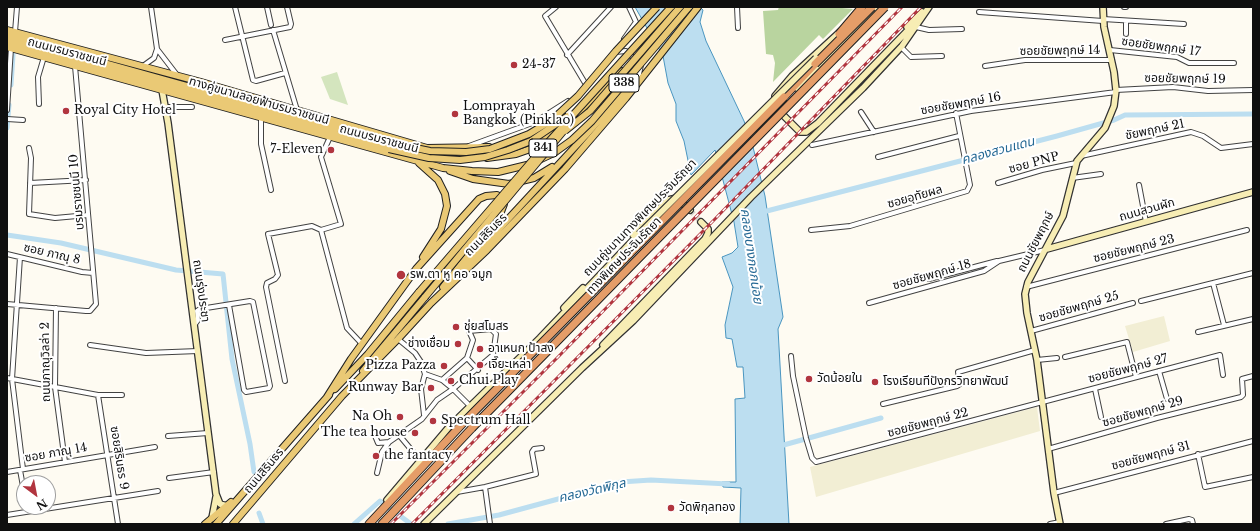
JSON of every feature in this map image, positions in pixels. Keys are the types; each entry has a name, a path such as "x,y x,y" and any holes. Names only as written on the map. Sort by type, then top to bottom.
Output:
{"highway":[{"path":"815,64 862,7"},
{"name":"ทางพิเศษประจิมรัถยา","path":"369,524 465,421 815,64 873,7"},
{"name":"ทางพิเศษประจิมรัถยา","path":"382,524 472,428 885,7"}],"main road":[{"name":"ทางคู่ขนานลอยฟ้าบรมราชชนนี","path":"7,36 391,143 430,151 466,152 490,149 510,143 529,134 552,120 578,96 616,50 657,7"},
{"name":"ทางคู่ขนานลอยฟ้าบรมราชชนนี","path":"7,42 389,149 429,158 473,158 508,150 531,140 556,126 585,100 622,55 665,7"},
{"name":"ถนนสิรินธร","path":"216,524 347,376 543,148 671,7"},
{"name":"ถนนบรมราชชนนี","path":"7,30 142,66 426,148 482,158 503,156 539,146 570,128 590,111 680,7"},
{"name":"ถนนบรมราชชนนี","path":"9,47 443,168 472,172 498,172 531,164 554,153 572,140 592,121 689,7"},
{"name":"ถนนสิรินธร","path":"233,524 342,396 398,339 431,302 487,250 565,169 626,98 698,7"},
{"path":"873,7 834,36 792,76 775,96 775,103 782,114 800,132 806,132 818,123 922,17"},
{"name":"ถนนคู่ขนานทางพิเศษประจิมรัถยา","path":"366,524 421,458 470,406 540,338 639,234 835,40 873,7"},
{"path":"880,7 783,102 783,110 802,128 804,129 812,124 928,7"},
{"path":"424,524 582,368 634,321 751,198 863,88 901,47 916,27 928,7"},
{"name":"ถนนชัยพฤกษ์","path":"1060,523 1054,493 1037,360 1025,301 1026,286 1047,249 1063,216 1076,163 1080,156 1105,128 1111,114 1116,91 1112,60 1103,20 1103,7"},
{"path":"426,148 506,146 538,140 565,125 590,103 619,72 622,71 628,74 631,84 585,136 431,302"},
{"name":"ถนนรุ่งประชา","path":"162,90 217,496 212,518"},
{"path":"342,396 570,123 585,100"},
{"path":"327,397 362,344 416,269 441,229 447,206 445,194 438,180 417,161"},
{"path":"443,168 473,179 509,184 534,178 560,162"},
{"name":"ถนนสวนผัก","path":"1047,249 1253,192"},
{"path":"416,269 479,200 493,194 501,198 504,204 499,217 431,302"},
{"path":"540,338 569,302 668,200 677,198 690,210"},
{"path":"582,368 629,316 705,238 708,233 708,229 701,222"},
{"path":"205,524 243,493"},
{"path":"217,496 220,504 227,506"}],"street":[{"path":"15,32 17,7"},
{"path":"142,66 154,58 157,49 151,7"},
{"path":"235,7 252,80 256,81 285,73"},
{"path":"266,7 271,25"},
{"path":"225,40 291,26 287,7"},
{"path":"556,7 545,16 585,83"},
{"path":"567,55 611,7"},
{"path":"466,147 548,115 573,97 624,39 636,22 629,7"},
{"path":"737,7 738,28"},
{"path":"979,12 1184,24"},
{"path":"1126,21 1126,34"},
{"path":"916,27 928,30 962,29"},
{"path":"273,30 296,110"},
{"path":"624,39 626,52 641,65 639,74 631,84"},
{"path":"7,110 9,47"},
{"path":"901,47 911,57 942,56"},
{"path":"157,49 177,76"},
{"name":"ซอยชัยพฤกษ์ 17","path":"1110,50 1177,57 1192,63 1234,63"},
{"path":"612,52 626,52"},
{"path":"39,104 38,77 44,57"},
{"name":"ซอยชัยพฤกษ์ 14","path":"985,66 1025,60 1112,60"},
{"name":"บรมราชชนนี 10","path":"56,308 90,311 96,304 75,66"},
{"name":"ซอยชัยพฤกษ์ 19","path":"1116,91 1173,87 1208,91 1253,90"},
{"name":"ซอยชัยพฤกษ์ 16","path":"812,145 956,113 1116,91"},
{"path":"165,108 192,107"},
{"path":"861,112 874,132"},
{"name":"ซอยอุทัยผล","path":"811,230 832,226 850,226 963,194 967,191 970,185 959,136 956,113"},
{"path":"261,118 261,144 271,190"},
{"path":"7,119 23,120"},
{"name":"ชัยพฤกษ์ 21","path":"1080,156 1188,132 1194,132 1203,136 1221,148 1253,144"},
{"path":"878,157 959,136"},
{"path":"285,381 266,286 267,283 275,279 278,275 268,234 312,226 321,230 341,224 321,157 330,137"},
{"path":"29,148 30,215 56,218 88,215"},
{"name":"ซอย PNP","path":"998,183 1049,168 1076,163"},
{"path":"1072,178 1101,174"},
{"path":"30,183 86,180"},
{"path":"1139,185 1146,222"},
{"path":"321,230 347,328 362,344"},
{"name":"ซอยชัยพฤกษ์ 23","path":"1026,286 1247,230"},
{"name":"ซอยชัยพฤกษ์ 18","path":"929,279 1047,249"},
{"name":"ซอย ภาณุ 8","path":"7,254 93,273"},
{"path":"20,257 12,379 22,475"},
{"name":"ซอยชัยพฤกษ์ 18","path":"869,304 984,271 999,261"},
{"path":"1141,301 1253,273"},
{"path":"1213,283 1224,325"},
{"path":"194,324 198,320 198,310 250,301 253,302 270,386 268,388 246,392 244,390 229,305"},
{"name":"ซอยชัยพฤกษ์ 25","path":"1031,331 1133,303"},
{"path":"7,304 56,308"},
{"name":"ถนนภาณุวิลล่า 2","path":"56,308 55,387 65,462"},
{"path":"1198,332 1253,319"},
{"path":"378,473 382,452 389,442 422,419 437,400 478,370 493,355 496,334 491,329 469,331 473,340 467,358 442,380"},
{"path":"398,339 415,353 426,374 421,389 424,415"},
{"path":"1066,357 1127,342 1136,377"},
{"path":"90,345 146,353 198,351"},
{"path":"883,404 957,386 960,384 958,372 1035,350"},
{"name":"ซอยชัยพฤกษ์ 27","path":"1042,403 1220,355 1223,375"},
{"name":"ซอยชัยพฤกษ์ 22","path":"791,356 793,376 806,438 812,458 816,462 1042,403"},
{"path":"467,358 478,370"},
{"path":"1037,360 1057,358"},
{"path":"1159,371 1167,399"},
{"path":"426,374 442,380 470,406"},
{"name":"ซอยชัยพฤกษ์ 29","path":"1048,449 1157,418 1241,397 1243,395 1242,379 1253,376"},
{"path":"7,378 98,394 122,394"},
{"path":"1095,389 1101,417"},
{"name":"ซอยสิรินธร 9","path":"98,394 118,524"},
{"path":"373,431 382,452"},
{"path":"168,436 208,433"},
{"path":"398,435 414,453 421,458"},
{"name":"ซอยชัยพฤกษ์ 31","path":"1054,493 1198,454 1253,441"},
{"path":"378,443 389,442"},
{"name":"ซอย ภาณุ 14","path":"7,472 155,447"},
{"path":"456,492 485,488 536,474 532,452 534,449 542,448"},
{"path":"1198,454 1205,487 1253,477"},
{"path":"169,478 214,472"},
{"path":"485,488 490,522"},
{"path":"56,505 158,491"},
{"path":"1166,524 1189,519 1192,520 1193,524"},
{"path":"1050,524 1060,523"}],"shaded area":[{"path":"1164,316 1170,341 1133,352 1125,326"},
{"path":"1037,407 1040,431 816,497 810,467"}],"green space":[{"path":"779,7 831,7 853,9 823,39 819,35 773,82 775,63 773,55 766,54 763,11 778,10"},
{"path":"337,72 348,105 330,99 321,77"}],"water":[{"name":"คลองบางกอกน้อย","path":"635,7 700,7 703,10 700,22 706,41 744,121 752,143 765,196 783,317 778,329 789,524 740,524 741,488 723,487 722,482 736,482 735,399 745,398 743,367 737,367 732,339 726,338 725,325 733,287 722,257 732,253 738,247 734,222 715,150 691,175 684,141 676,121 676,104 668,83 663,56"}],"waterway":[{"path":"11,85 13,55"},
{"path":"7,128 9,105"},
{"name":"คลองสวนแดน","path":"759,213 1057,136 1114,120 1125,115 1253,114"},
{"path":"7,235 61,243 176,270 223,274 232,359 250,444 254,472"},
{"path":"780,446 881,418"},
{"name":"คลองวัดพิกุล","path":"448,524 499,515 621,482 651,480 728,484"},
{"name":"คลองวัดพิกุล","path":"354,524 380,501 411,524"},
{"path":"259,513 263,524"}],"tunnel":[{"path":"690,210 701,222"}],"railway":[{"path":"391,524 558,357 902,7"},
{"path":"412,524 715,219 921,7"}],"place":[{"name":"24-37","path":"514,65"},
{"name":"Royal City Hotel","path":"66,111"},
{"name":"Lomprayah Bangkok (Pinklao)","path":"455,114"},
{"name":"7-Eleven","path":"331,150"},
{"name":"รพ.ตา หู คอ จมูก","path":"401,275"},
{"name":"ชุ่ยสโมสร","path":"456,327"},
{"name":"ช่างเชื่อม","path":"458,344"},
{"name":"อาเหนก ป้าสง","path":"480,349"},
{"name":"เจี๊ยะเหล่า","path":"480,365"},
{"name":"Pizza Pazza","path":"444,366"},
{"name":"วัดน้อยใน","path":"809,379"},
{"name":"Chui Play","path":"451,381"},
{"name":"โรงเรียนทีปังกรวิทยาพัฒน์","path":"875,382"},
{"name":"Runway Bar","path":"431,388"},
{"name":"Na Oh","path":"400,417"},
{"name":"Spectrum Hall","path":"433,421"},
{"name":"The tea house","path":"415,433"},
{"name":"the fantacy","path":"376,456"},
{"name":"วัดพิกุลทอง","path":"671,508"}]}
